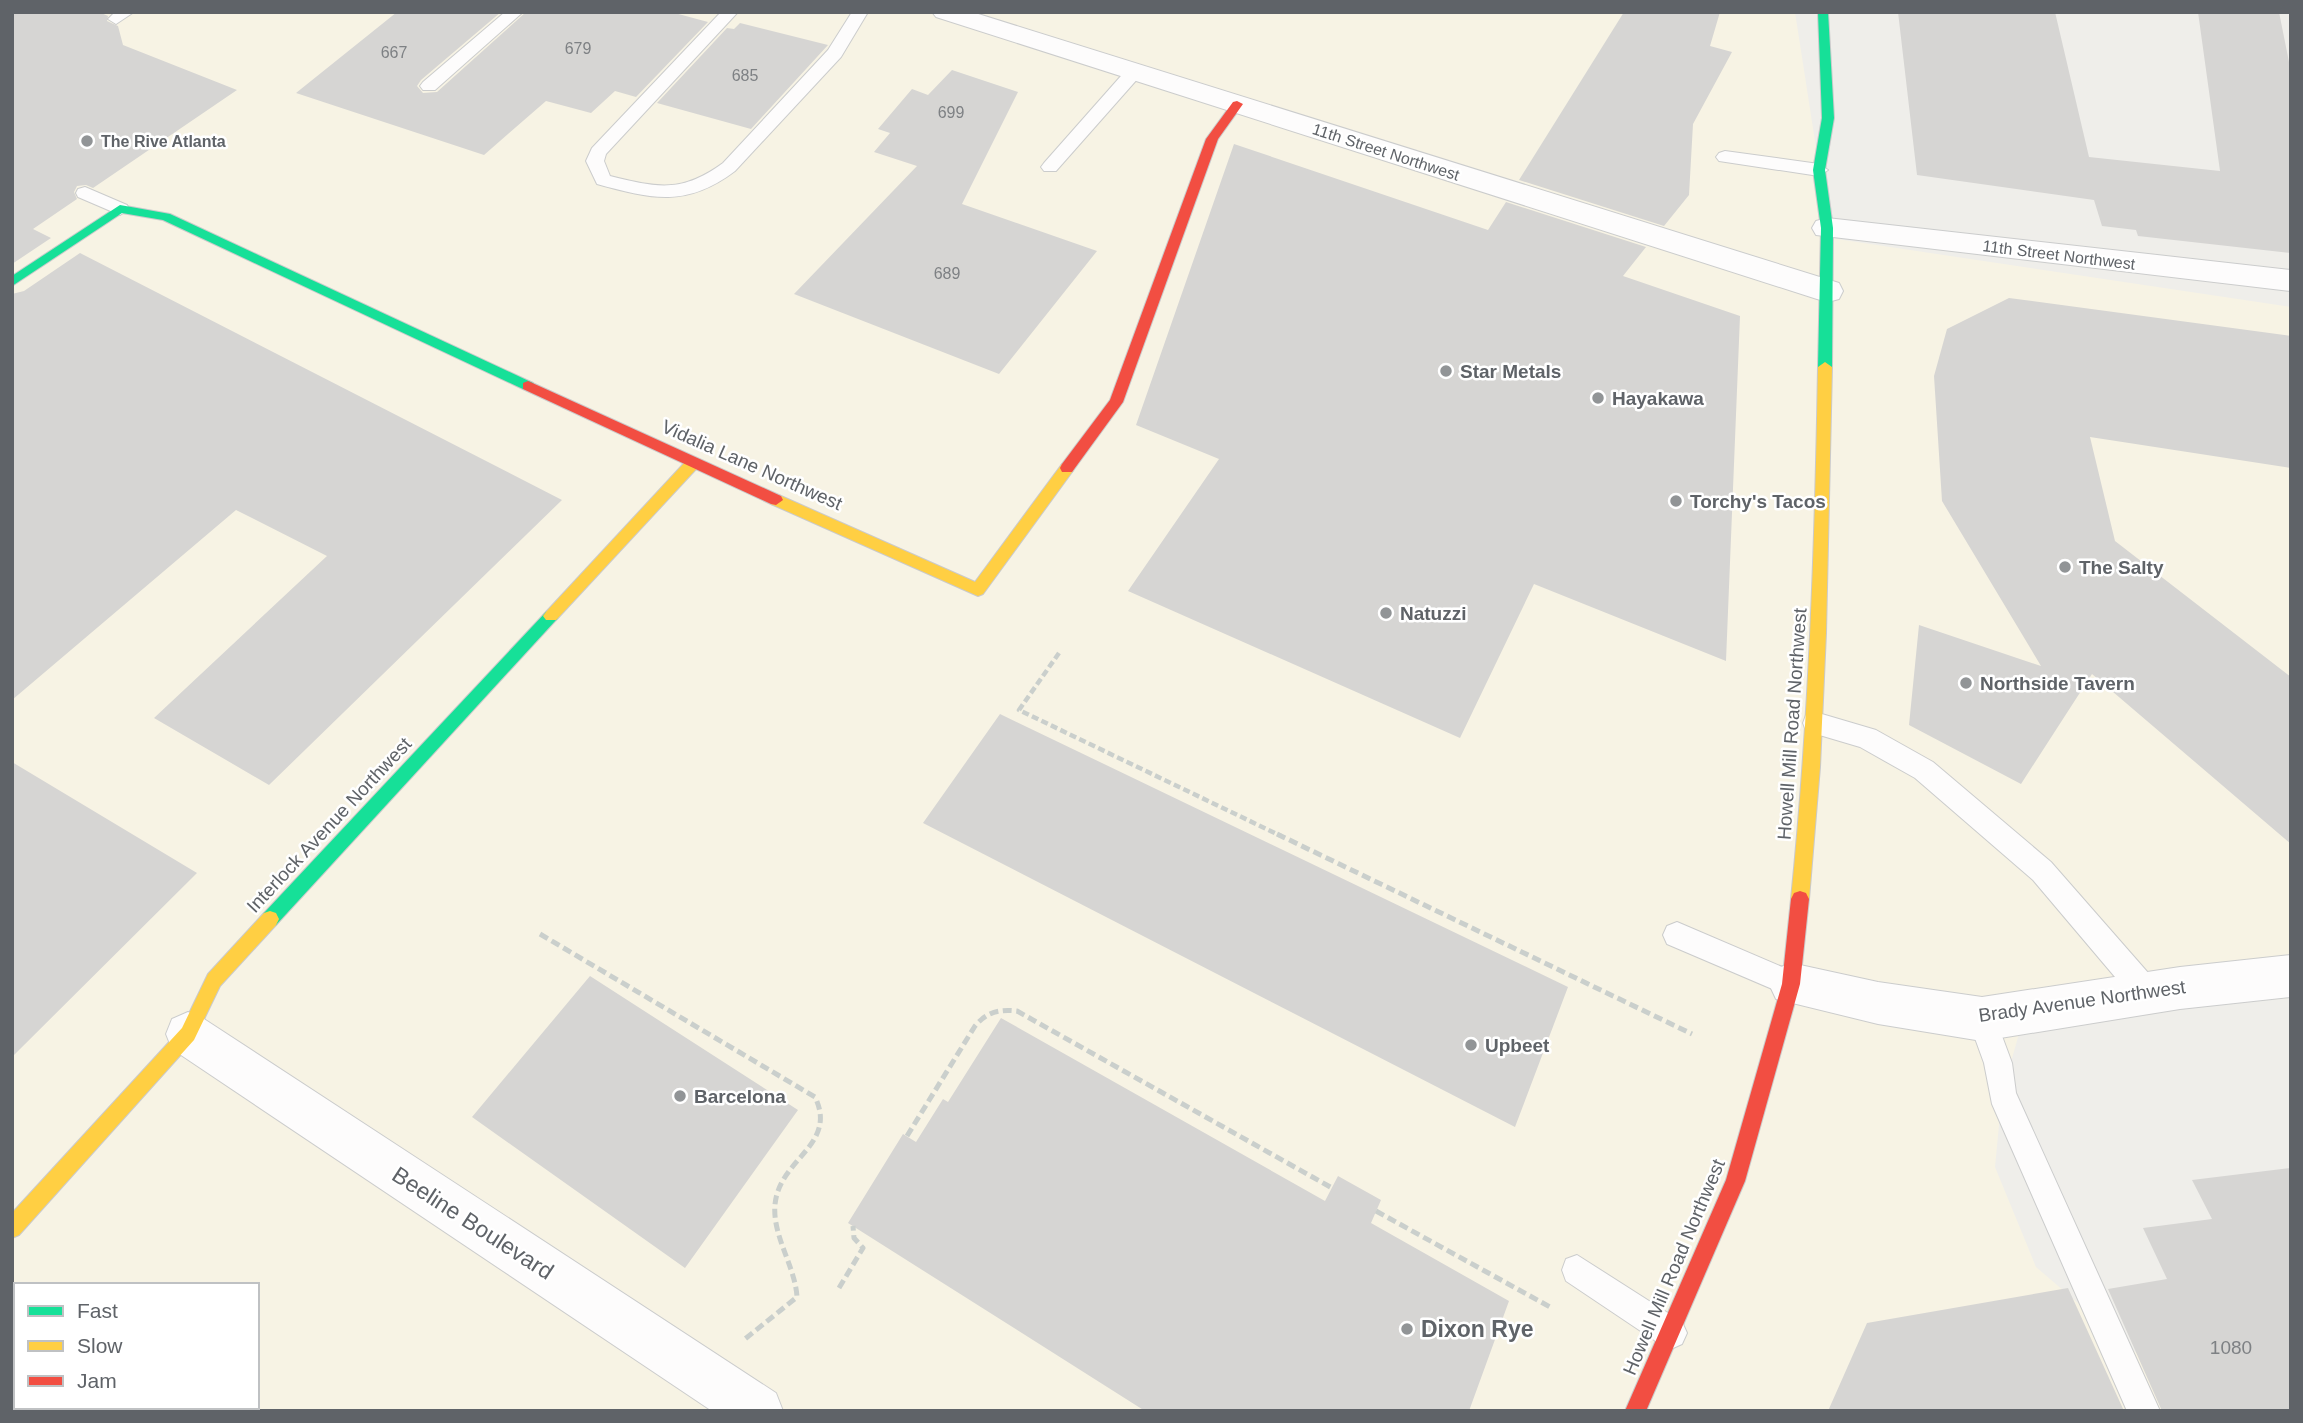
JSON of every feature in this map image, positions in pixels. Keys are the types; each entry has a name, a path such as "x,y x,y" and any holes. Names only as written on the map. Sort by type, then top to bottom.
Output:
{"street":[{"name":"11th Street Northwest","path":"945,12 1828,291"},
{"name":"Howell Mill Road Northwest","path":"1635,1411 1735,1181 1791,984 1810,805 1824,510 1828,291 1827,228 1819,170 1828,118 1823,12"},
{"name":"Vidalia Lane Northwest","path":"120,209 166,217 693,463 978,590 1116,402 1212,139 1237,104"},
{"path":"12,282 120,209"},
{"name":"11th Street Northwest","path":"1827,228 2291,281"},
{"name":"Interlock Avenue Northwest","path":"12,1228 188,1034 214,980 693,463"},
{"name":"Brady Avenue Northwest","path":"1791,984 1878,1003 1982,1019 2147,993 2291,976"},
{"name":"Beeline Boulevard","path":"188,1034 758,1411"}],"lane":[{"path":"429,86 515,12"},
{"path":"730,12 598,152 595,161 603,180 659,194 692,190 710,183 729,167 835,53 860,12"},
{"path":"1050,167 1134,72"},
{"path":"1725,157 1819,170"},
{"path":"85,193 120,209"},
{"path":"1815,723 1867,738 1924,770 2042,872 2147,993"},
{"path":"1677,935 1791,984"},
{"path":"1982,1019 1998,1063 2002,1094 2144,1411"},
{"path":"1577,1270 1671,1333"}],"path":[{"path":"1059,653 1019,710 1692,1034"},
{"path":"540,934 814,1097 821,1107 823,1121 817,1135 782,1184 775,1206 780,1245 798,1285 797,1297 745,1339"},
{"path":"907,1136 975,1026 984,1015 999,1008 1017,1011 1332,1188"},
{"path":"1376,1212 1554,1310"},
{"path":"839,1288 863,1248 854,1238 853,1226"}],"shaded area":[{"path":"12,12 1795,12 1830,238 2291,307 2291,998 2022,1023 2002,1094 1995,1167 2036,1267 2141,1357 2167,1411 12,1411"}],"building":[{"name":"The Rive Atlanta","path":"12,12 99,12 108,16 107,21 118,26 123,45 237,90 93,188 86,185 77,186 74,192 77,199 33,229 51,238 12,264"},
{"path":"397,12 501,12 421,80 417,86 423,93 437,92 526,12 671,12 708,22 636,97 615,91 591,113 546,101 484,155 296,93"},
{"path":"1624,12 1720,12 1710,46 1732,52 1693,124 1689,195 1664,226 1519,180"},
{"path":"1898,12 2055,12 2089,157 2220,171 2198,12 2279,12 2291,72 2291,253 2138,236 2136,230 2102,226 2094,200 1917,175"},
{"path":"740,23 828,45 751,129 657,103 727,28 734,29"},
{"path":"952,70 1018,92 962,204 1097,251 999,374 794,294 917,166 874,152 890,133 878,129 912,89 928,95"},
{"name":"Star Metals","path":"1234,144 1488,230 1506,202 1646,247 1623,276 1740,316 1726,661 1534,584 1460,738 1128,591 1219,459 1136,425"},
{"path":"80,253 562,500 269,785 154,718 327,556 236,510 12,700 12,294 24,291"},
{"name":"The Salty","path":"2009,298 2291,336 2291,468 2090,437 2115,541 2291,677 2291,844 2092,674 2021,784 1909,725 1919,625 2041,666 1942,501 1934,376 1947,329"},
{"path":"1000,714 1568,987 1515,1127 923,823"},
{"path":"12,762 197,873 12,1057"},
{"path":"590,976 798,1110 685,1268 472,1117"},
{"path":"1001,1018 1325,1201 1338,1176 1381,1200 1371,1223 1509,1301 1469,1411 1145,1411 848,1223 903,1134 916,1142 943,1099 948,1102"},
{"path":"2291,1168 2291,1411 2162,1411 2108,1289 2167,1279 2143,1228 2212,1219 2192,1180"},
{"path":"2068,1288 2124,1411 1828,1411 1867,1323"}],"traffic: fast":[{"path":"1823,12 1828,118 1819,170 1827,228 1825,367"},
{"path":"12,282 120,209 166,217 528,386"},
{"path":"270,919 551,616"}],"traffic: slow":[{"path":"1800,899 1812,767 1819,633 1825,367"},
{"path":"551,616 693,463"},
{"path":"776,500 978,590 1067,468"},
{"path":"12,1228 188,1034 214,980 270,919"}],"traffic: jam":[{"path":"1067,468 1116,402 1212,139 1237,104"},
{"path":"528,386 776,500"},
{"path":"1635,1411 1735,1181 1791,984 1800,899"}],"place":[{"name":"The Rive Atlanta","path":"87,141"},
{"name":"Star Metals","path":"1446,371"},
{"name":"Hayakawa","path":"1598,398"},
{"name":"Torchy's Tacos","path":"1676,501"},
{"name":"The Salty","path":"2065,567"},
{"name":"Natuzzi","path":"1386,613"},
{"name":"Northside Tavern","path":"1966,683"},
{"name":"Upbeet","path":"1471,1045"},
{"name":"Barcelona","path":"680,1096"},
{"name":"Dixon Rye","path":"1407,1329"}]}
